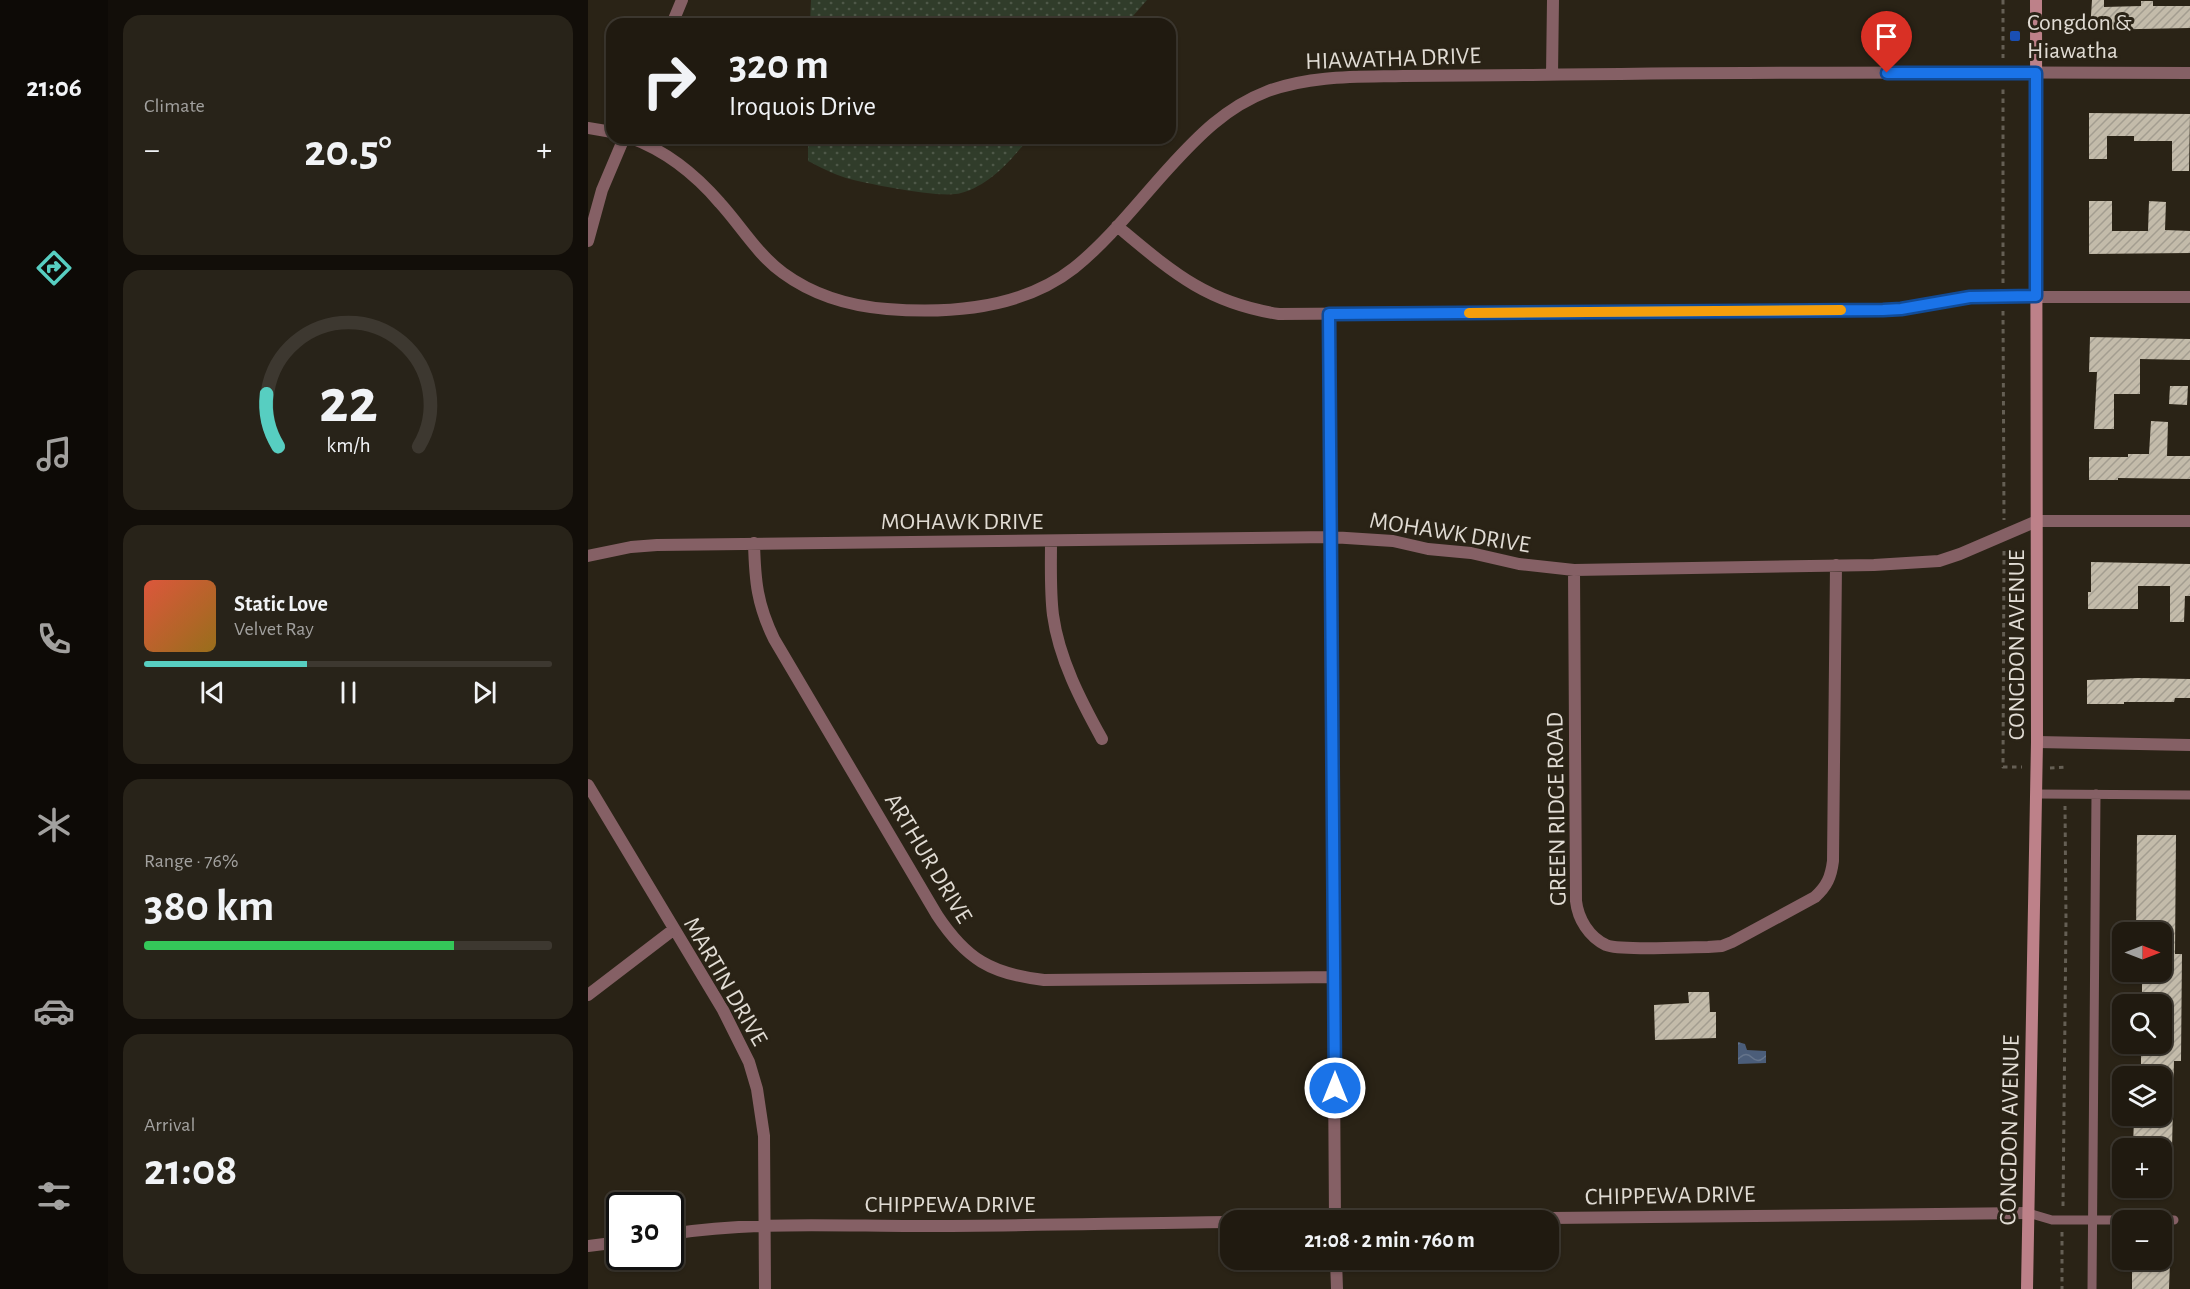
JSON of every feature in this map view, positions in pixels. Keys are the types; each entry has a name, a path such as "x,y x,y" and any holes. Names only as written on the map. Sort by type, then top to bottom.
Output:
{"street":[{"path":"674,18 682,0"},
{"path":"1552,75 1553,0"},
{"name":"CONGDON AVENUE","path":"2026,1289 2037,742 2036,0"},
{"name":"HIAWATHA DRIVE","path":"645,144 656,149 692,175 781,272 824,295 858,305 901,309 958,309 1006,301 1042,288 1066,273 1084,259 1117,226 1204,131 1240,104 1270,91 1303,81 1326,78 1552,75 2190,73"},
{"path":"588,128 606,131"},
{"path":"588,241 602,190 621,144"},
{"path":"1117,226 1173,271 1215,297 1245,308 1269,312 1329,314 1883,310 1970,297 2190,297"},
{"path":"1329,314 1335,1210"},
{"name":"MOHAWK DRIVE","path":"588,556 645,546 754,543 1051,542 1330,537 1393,541 1428,549 1471,553 1520,564 1574,570 1836,565 1939,561 2037,521 2190,521"},
{"path":"1051,542 1052,600 1058,637 1078,693 1102,739"},
{"name":"ARTHUR DRIVE","path":"754,543 754,569 760,606 774,639 937,915 951,936 970,956 992,969 1016,976 1044,980 1334,977"},
{"name":"GREEN RIDGE ROAD","path":"1574,570 1576,901 1579,914 1589,932 1608,946 1708,947 1722,946 1732,942 1815,897 1823,890 1830,877 1833,861 1836,565"},
{"path":"2037,742 2190,745"},
{"name":"MARTIN DRIVE","path":"588,785 723,1010 748,1062 757,1089 764,1136 765,1289"},
{"path":"588,995 673,930"},
{"name":"CHIPPEWA DRIVE","path":"1559,1218 2028,1213"},
{"name":"CHIPPEWA DRIVE","path":"684,1232 765,1225 920,1226 1220,1222"},
{"path":"588,1246 606,1244"},
{"path":"1336,1270 1336,1289"}],"lane":[{"path":"2036,794 2190,795"},
{"path":"2092,1289 2096,794"},
{"path":"2028,1213 2052,1220 2174,1220"}],"path":[{"path":"2003,0 2003,53"},
{"path":"2003,88 2003,282"},
{"path":"2003,308 2004,515"},
{"path":"2004,551 2003,767 2019,767"},
{"path":"2050,768 2066,767"},
{"path":"2063,1206 2065,806"},
{"path":"2062,1232 2062,1289"}],"green space":[{"path":"811,0 1147,0 1131,18 810,18"},
{"path":"808,144 1024,144 991,178 972,189 951,194 905,190 857,181 808,161"}],"water":[{"path":"1738,1042 1745,1044 1747,1050 1766,1051 1766,1063 1738,1064"}],"building":[{"path":"2092,0 2104,0 2104,7 2141,6 2141,1 2153,1 2153,6 2190,6 2190,28 2090,30"},
{"path":"2089,113 2190,114 2189,171 2172,171 2172,141 2134,141 2134,136 2107,136 2107,159 2089,159"},
{"path":"2089,201 2112,201 2112,231 2148,231 2149,201 2166,202 2165,230 2190,231 2190,253 2089,254"},
{"path":"2090,337 2190,339 2190,360 2140,359 2140,394 2114,394 2114,429 2094,429 2097,372 2089,372"},
{"path":"2170,386 2188,386 2187,405 2169,404"},
{"path":"2151,421 2168,422 2167,456 2190,456 2190,479 2089,480 2089,457 2128,457 2128,454 2149,454"},
{"path":"2091,562 2190,564 2190,596 2185,596 2184,622 2170,622 2170,586 2138,586 2138,609 2088,609 2088,592 2091,592"},
{"path":"2190,679 2190,698 2175,698 2174,702 2087,704 2087,680"},
{"path":"2137,835 2176,835 2175,954 2182,954 2181,1061 2174,1061 2172,1149 2172,1138 2133,1138 2134,1126 2172,1126 2172,1066 2141,1066 2141,1054 2172,1054 2172,994 2142,994 2142,982 2172,982 2172,922 2136,922"},
{"path":"1688,992 1709,992 1710,1012 1716,1012 1716,1038 1655,1040 1654,1005 1689,1003"},
{"path":"2132,1270 2170,1270 2169,1289 2132,1289"}],"slow traffic":[{"path":"1469,313 1841,310"}],"place":[{"name":"Congdon & Hiawatha","path":"2015,36"}],"route":[{"path":"1335,1088 1329,314 1883,310 1970,297 2036,296 2036,73 1887,73"}]}
